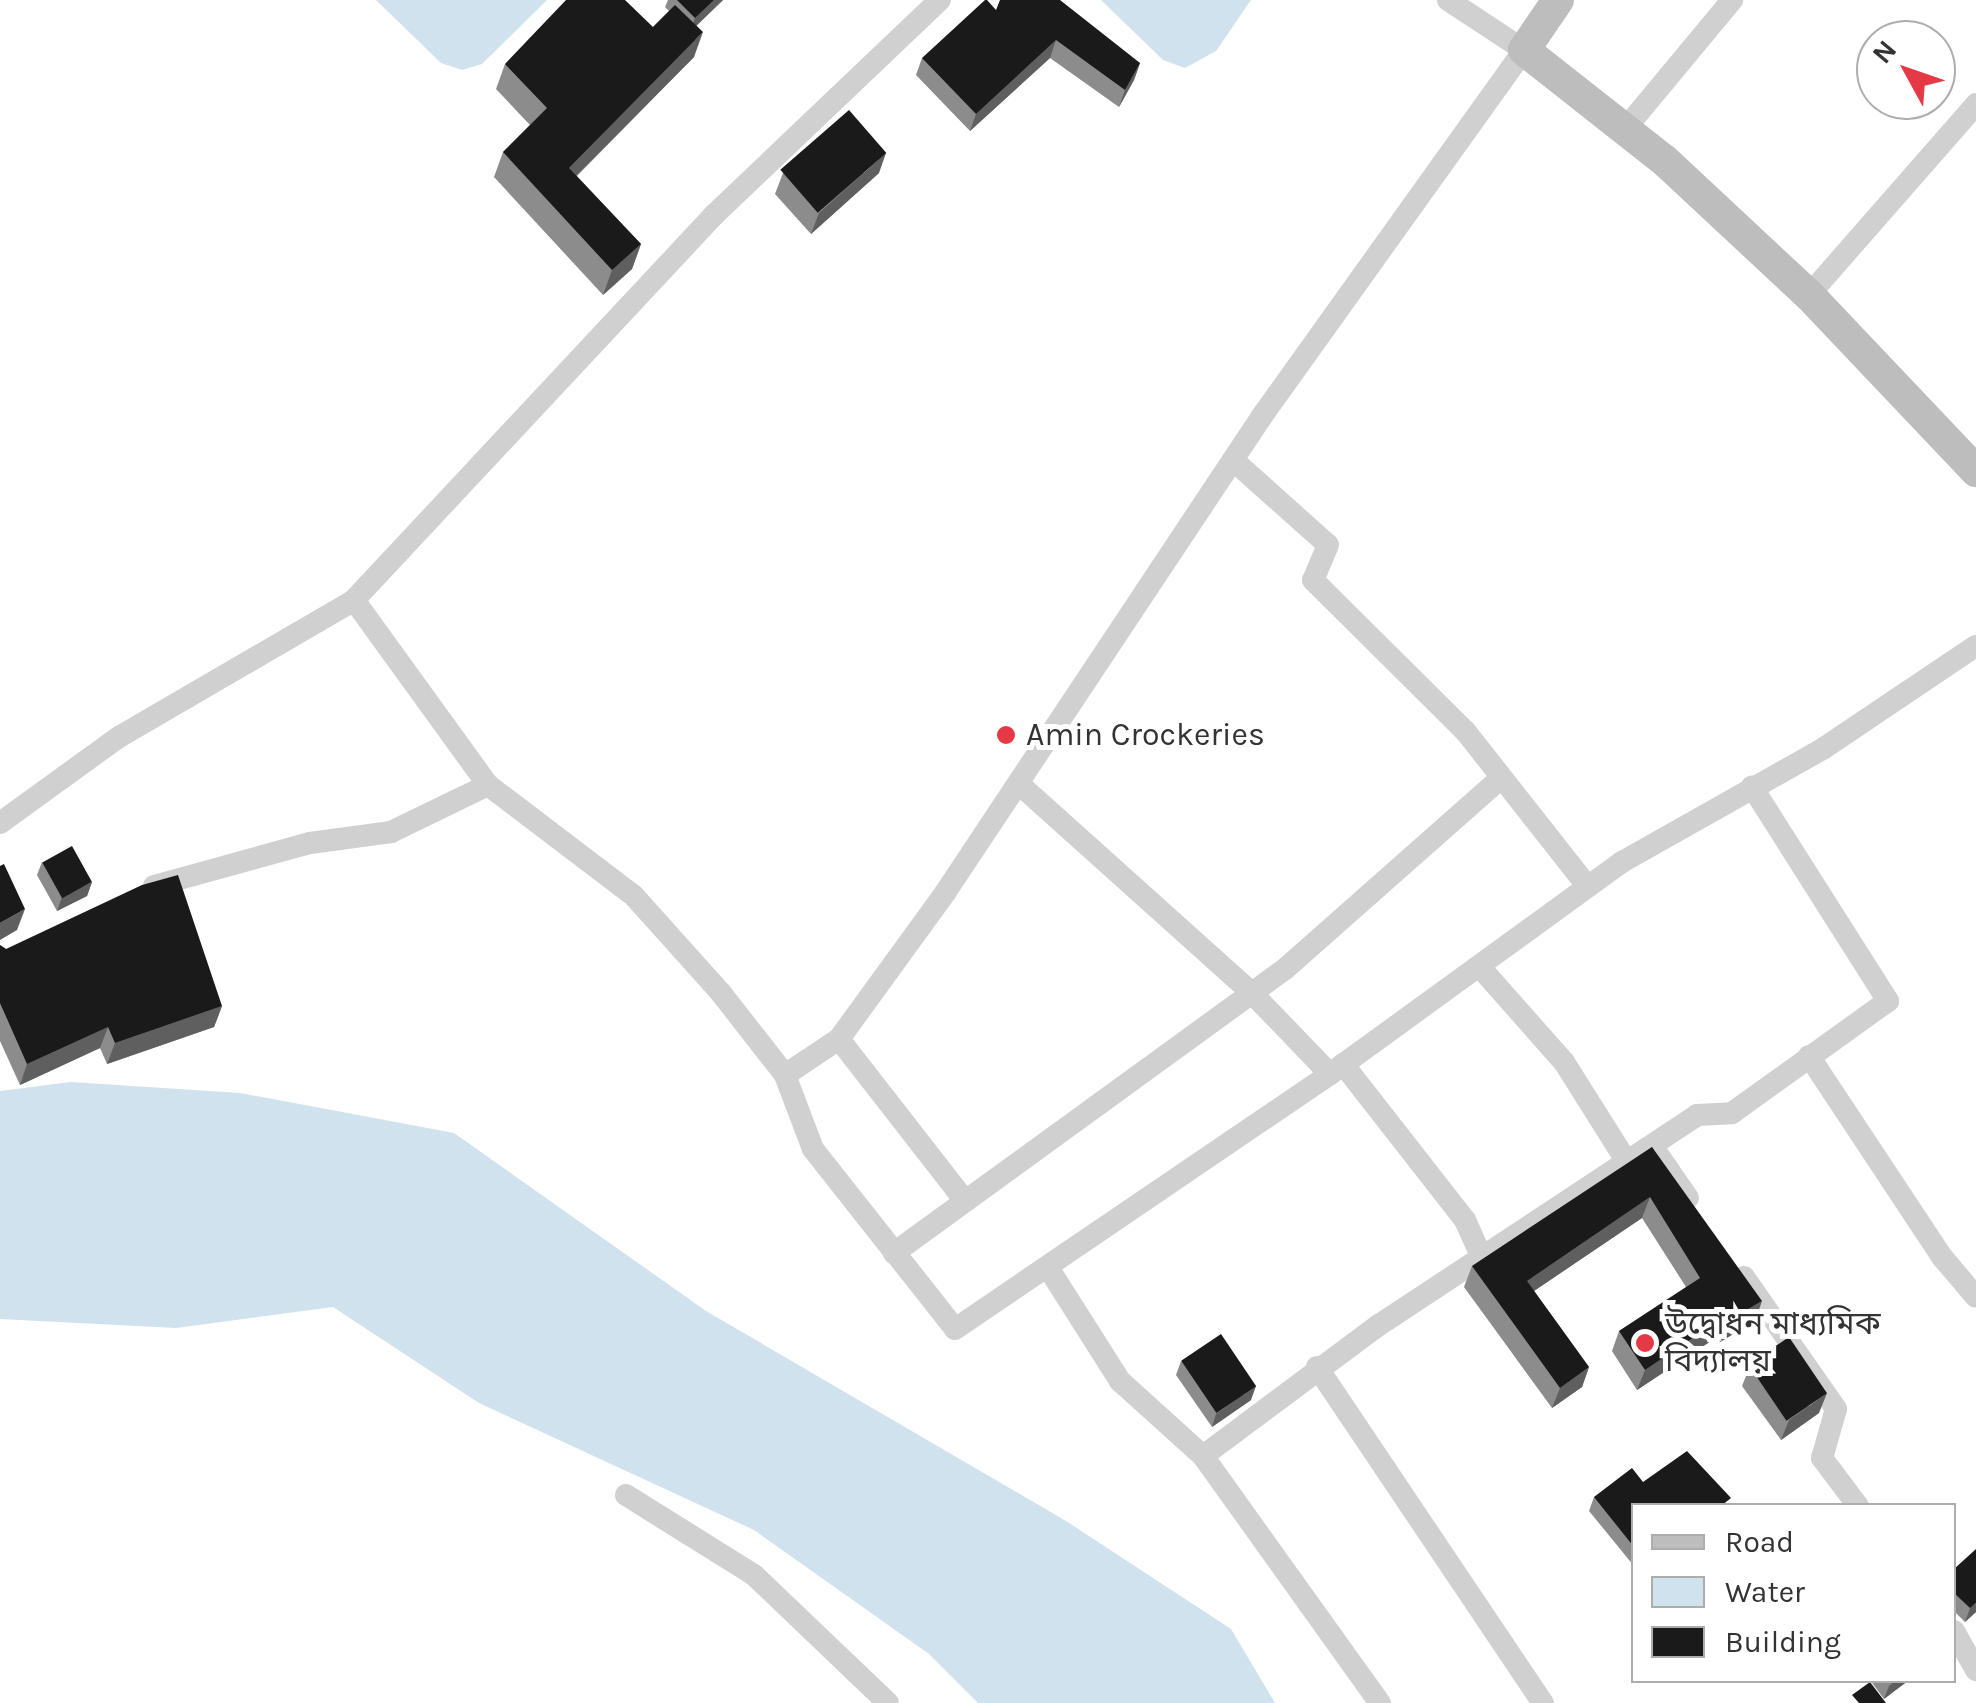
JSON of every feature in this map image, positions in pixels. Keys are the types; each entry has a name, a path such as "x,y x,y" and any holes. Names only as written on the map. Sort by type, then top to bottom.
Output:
{"main road":[{"path":"1558,0 1524,50 1625,129 1809,295 1976,471"}],"street":[{"path":"0,823 118,737 354,600 714,216 940,0"},
{"path":"785,1075 838,1039 1019,784 1233,460 1524,50 1448,0"},
{"path":"1625,129 1732,0"},
{"path":"1809,295 1976,104"},
{"path":"1233,460 1328,545 1313,580 1401,664 1501,778 1588,887"},
{"path":"354,600 488,785 634,896 785,1075 813,1149 955,1330 1336,1069 1588,887 1976,646"},
{"path":"894,1253 1251,992 1501,778"},
{"path":"1019,784 1336,1069 1465,1220 1482,1258"},
{"path":"129,892 310,844 391,832 488,785"},
{"path":"1203,1456 1316,1366 1697,1116 1732,1113 1888,1001 1752,788"},
{"path":"1479,966 1564,1062 1627,1162"},
{"path":"838,1039 965,1201"},
{"path":"1809,1056 1942,1256 1976,1297"},
{"path":"1652,1146 1706,1223"},
{"path":"1728,1254 1836,1409 1822,1458 1856,1503"},
{"path":"1049,1269 1120,1381 1203,1456 1380,1703"},
{"path":"1316,1366 1543,1703"},
{"path":"626,1494 754,1575 888,1703"},
{"path":"1956,1635 1976,1670"}],"water":[{"path":"376,0 547,0 482,64 462,70 441,63"},
{"path":"1101,0 1251,0 1216,51 1185,68 1163,60"},
{"path":"71,1082 240,1093 454,1133 706,1311 1066,1521 1231,1629 1275,1703 978,1703 929,1654 754,1530 479,1403 333,1307 176,1328 0,1319 0,1091"}],"building":[{"path":"566,0 625,0 653,27 675,5 703,32 569,168 641,244 612,270 503,152 547,108 505,64"},
{"path":"677,0 714,0 695,18"},
{"path":"985,0 996,10 1000,0 1060,0 1140,63 1125,90 1056,40 976,114 922,58"},
{"path":"849,110 886,153 818,213 780,170"},
{"path":"72,846 92,882 62,898 42,862"},
{"path":"4,864 25,909 0,923 0,866"},
{"path":"178,875 222,1006 115,1043 108,1027 27,1064 0,1003 0,945 6,949 142,885"},
{"path":"1652,1147 1762,1301 1727,1322 1724,1317 1645,1370 1619,1331 1700,1278 1650,1197 1527,1281 1589,1367 1560,1388 1472,1266"},
{"path":"1221,1334 1256,1386 1216,1413 1181,1361"},
{"path":"1789,1337 1827,1393 1786,1421 1748,1364"},
{"path":"1687,1451 1731,1498 1725,1503 1631,1503 1631,1543 1594,1497 1632,1468 1643,1482"},
{"path":"1976,1549 1976,1603 1970,1608 1956,1595 1956,1567"},
{"path":"1871,1683 1886,1703 1859,1703 1852,1695"}],"place":[{"name":"Amin Crockeries","path":"1006,735"},
{"name":"উদ্বোধন মাধ্যমিক বিদ্যালয়","path":"1645,1343"}]}
